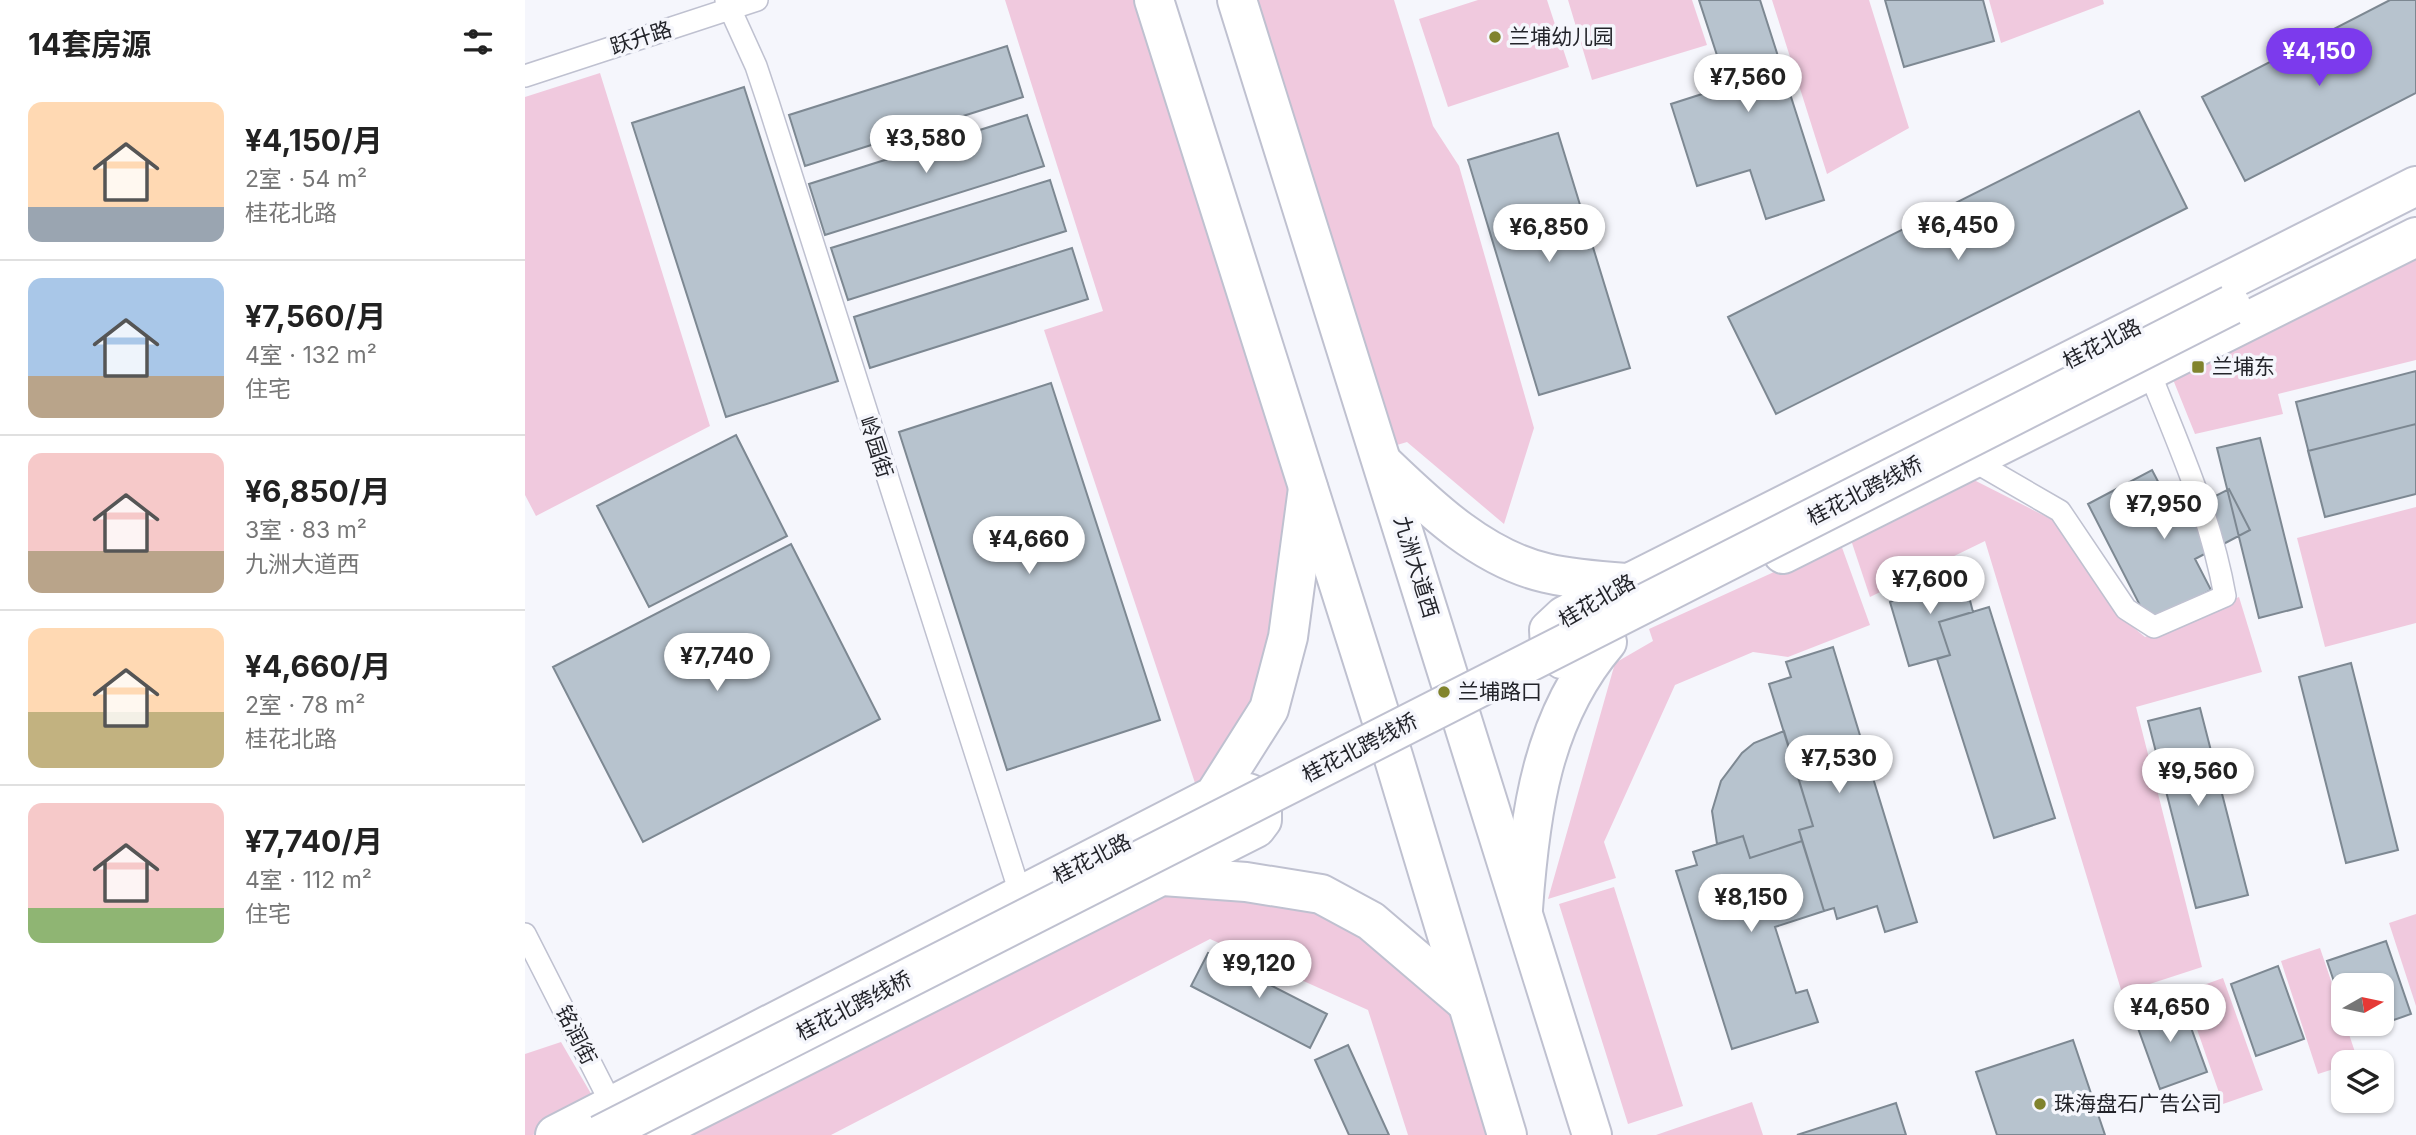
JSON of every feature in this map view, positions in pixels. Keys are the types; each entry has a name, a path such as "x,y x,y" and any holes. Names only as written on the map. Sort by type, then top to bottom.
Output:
{"main road":[{"path":"1154,0 1308,488 1507,1135"},
{"name":"九洲大道西","path":"1237,0 1593,1135"},
{"name":"桂花北路","path":"2416,186 1626,583 1555,622 1548,639 1555,656 1573,659 2416,237"},
{"path":"2231,304 2295,247"},
{"path":"2231,304 2314,288"},
{"name":"桂花北跨线桥","path":"613,1126 2231,304"},
{"path":"1383,463 1445,519 1498,555 1544,572 1626,583"},
{"path":"1214,796 1269,709 1288,637 1308,488"},
{"path":"1523,909 1537,795 1556,726 1583,671 1607,642"},
{"name":"桂花北路","path":"555,1135 613,1126 1021,896 1214,796 1234,791 1255,796 1262,805 1260,824 1163,876 648,1135"},
{"path":"1163,876 1246,881 1321,894 1371,921 1467,1003"}],"lane":[{"name":"跃升路","path":"525,76 727,5 757,0"},
{"name":"岭园街","path":"727,5 756,66 1021,896"},
{"path":"1972,460 2060,511 2126,609 2154,627 2225,596 2216,548 2202,503 2149,371"},
{"name":"铭润街","path":"525,934 613,1126"}],"shaded area":[{"path":"1005,0 1140,0 1293,486 1278,624 1255,705 1197,789 1044,330 1103,311"},
{"path":"1248,0 1394,0 1433,126 1459,166 1534,428 1504,524 1407,442 1387,448"},
{"name":"兰埔幼儿园","path":"1478,0 1547,0 1569,67 1448,107 1419,19"},
{"path":"1568,0 1692,0 1707,45 1592,80"},
{"path":"1772,0 1869,0 1909,128 1827,174"},
{"path":"1989,0 2103,0 2104,4 2001,43"},
{"path":"600,73 710,426 536,516 525,495 525,97"},
{"path":"2416,256 2416,360 2278,394 2283,414 2195,434 2172,377"},
{"path":"1968,477 2053,520 2122,618 2145,637 2239,597 2262,672 2136,707 2202,967 2122,993 1985,541 1870,597 1849,534"},
{"path":"2416,507 2416,623 2325,647 2297,538"},
{"path":"1840,542 1870,625 1788,657 1753,652 1675,685 1604,842 1616,878 1548,899 1615,663 1653,641 1649,629"},
{"path":"1164,885 1318,900 1460,1007 1499,1135 1408,1135 1368,1010 1210,939 831,1135 685,1135"},
{"path":"1614,887 1683,1106 1628,1124 1559,904"},
{"path":"2416,914 2416,1006 2389,923"},
{"path":"2320,948 2331,981 2331,1036 2350,1036 2354,1050 2331,1050 2331,1070 2318,1074 2281,961"},
{"path":"2223,978 2263,1090 2223,1104 2184,992"},
{"path":"561,1042 597,1104 533,1135 525,1135 525,1054"},
{"path":"1752,1102 1763,1135 1656,1135"}],"building":[{"path":"1699,0 1760,0 1824,200 1766,219 1750,170 1697,186 1671,104 1727,86"},
{"path":"1885,0 1983,0 1994,41 1904,67"},
{"path":"2390,0 2416,0 2416,93 2245,181 2202,97"},
{"path":"1007,46 1023,97 805,166 789,115"},
{"path":"744,87 838,381 726,417 632,123"},
{"path":"2139,111 2187,208 1776,414 1728,317"},
{"path":"1027,115 1044,166 825,235 809,184"},
{"path":"1558,133 1630,368 1539,395 1468,160"},
{"path":"1050,180 1066,231 848,300 831,248"},
{"path":"1072,248 1088,299 870,368 854,317"},
{"path":"2416,371 2416,494 2325,517 2296,402"},
{"path":"1051,383 1160,720 1007,770 899,432"},
{"path":"2416,424 2416,494 2325,517 2308,451"},
{"path":"736,435 787,536 649,607 597,506"},
{"path":"2260,438 2302,607 2259,618 2217,448"},
{"path":"2152,470 2176,516 2229,489 2250,530 2195,559 2211,590 2149,623 2088,504"},
{"path":"791,544 880,719 643,842 553,667"},
{"path":"1961,566 1973,612 1939,622 1950,655 1909,666 1890,602"},
{"path":"1989,607 2055,818 1994,838 1937,659 1950,655 1939,622"},
{"path":"1833,647 1917,922 1885,932 1877,906 1837,919 1834,908 1824,911 1799,830 1813,826 1769,684 1791,677 1786,662"},
{"path":"2351,663 2398,850 2346,863 2299,677"},
{"path":"2200,708 2248,895 2196,908 2148,721"},
{"path":"1784,731 1813,826 1799,830 1802,841 1750,858 1743,836 1717,844 1712,811 1721,781 1742,753 1754,743"},
{"path":"1743,836 1750,858 1802,841 1824,911 1775,927 1796,993 1807,990 1818,1022 1732,1049 1676,871 1697,865 1693,852"},
{"path":"2386,941 2411,1014 2394,1020 2394,973 2331,973 2327,961"},
{"path":"1208,953 1327,1014 1310,1048 1191,986"},
{"path":"2278,966 2304,1039 2256,1056 2231,984"},
{"path":"2181,1000 2207,1072 2160,1089 2134,1017"},
{"name":"珠海盘石广告公司","path":"2073,1040 2105,1135 1997,1135 1976,1072"},
{"path":"1348,1045 1389,1135 1349,1135 1315,1060"},
{"path":"1896,1103 1906,1135 1797,1135"}],"place":[{"name":"兰埔幼儿园","path":"1495,37"},
{"name":"兰埔东","path":"2198,367"},
{"name":"兰埔路口","path":"1444,692"},
{"name":"珠海盘石广告公司","path":"2040,1104"}]}
